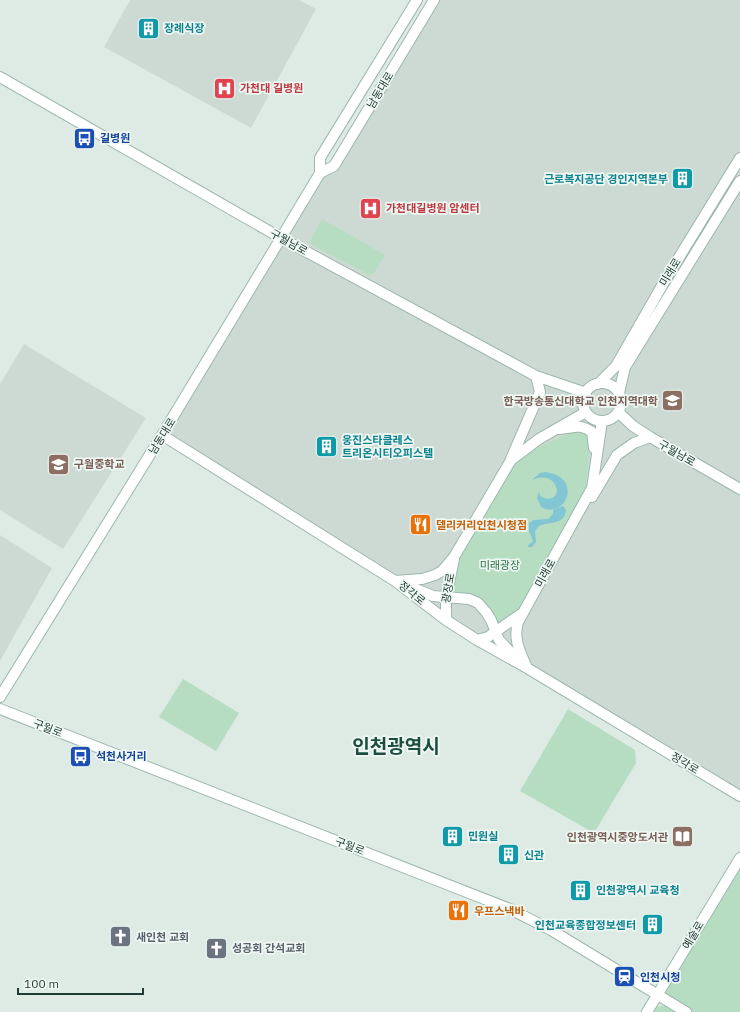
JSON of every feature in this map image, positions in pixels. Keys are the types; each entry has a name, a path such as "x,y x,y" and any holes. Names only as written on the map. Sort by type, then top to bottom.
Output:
{"street":[{"name":"남동대로","path":"0,697 282,238 320,172 320,158 417,0"},
{"name":"남동대로","path":"320,172 334,166 434,0"},
{"name":"구월남로","path":"0,77 282,238 536,376 586,393"},
{"name":"미래로","path":"598,384 616,366 666,277 740,158"},
{"name":"미래로","path":"619,393 625,367 740,181"},
{"path":"162,435 395,580 422,579 442,571 454,557 511,460 540,392 536,376"},
{"path":"598,384 607,384 612,386 619,393 621,403 618,412 611,419 602,421 592,419 586,412 583,402 586,393 589,389 598,384"},
{"path":"511,460 539,439 586,412"},
{"name":"구월남로","path":"618,412 633,426 650,437 740,489"},
{"name":"미래로","path":"527,668 516,641 515,632 518,622 592,488 602,421"},
{"path":"555,429 581,425 586,427 592,432 597,458"},
{"path":"584,504 591,499 617,456 634,443 650,437"},
{"name":"광장로","path":"446,620 446,597 454,557"},
{"name":"정각로","path":"395,580 433,596 468,599 478,603 491,620 499,640 508,651 527,668"},
{"name":"정각로","path":"395,580 446,620 476,640 527,668 740,796"},
{"path":"476,640 488,637 523,612"},
{"name":"구월로","path":"0,709 498,903 551,930 686,1012"},
{"name":"예술로","path":"647,1012 740,858"}],"shaded area":[{"name":"가천대 길병원","path":"130,0 299,0 316,9 251,128 104,47"},
{"path":"436,0 740,0 740,796 527,668 395,581 162,435"},
{"name":"구월중학교","path":"24,344 146,418 63,549 0,510 0,384"},
{"path":"0,535 52,568 0,661"}],"green space":[{"path":"322,219 385,255 374,273 369,275 312,245 310,241"},
{"name":"미래광장","path":"576,430 584,432 590,438 584,504 523,612 495,632 478,603 446,597 454,557 511,460"},
{"path":"183,679 239,713 216,751 159,717"},
{"path":"568,709 635,750 636,763 594,833 520,791"},
{"path":"740,858 740,1012 647,1012 649,1008 673,1004 657,994"}],"water":[{"path":"545,472 557,475 564,481 567,489 567,496 564,503 558,508 550,510 541,507 537,498 539,491 540,496 544,498 548,499 555,496 557,491 556,486 548,478 536,478 532,480 540,473"},
{"path":"563,506 566,510 561,520 542,525 538,528 535,532 536,542 532,547 528,547 533,541 529,531 529,523 534,520 548,519 553,514 553,510"}],"place":[{"name":"장례식장","path":"149,28"},
{"name":"가천대 길병원","path":"225,88"},
{"name":"길병원","path":"84,138"},
{"name":"근로복지공단 경인지역본부","path":"683,179"},
{"name":"가천대길병원 암센터","path":"371,208"},
{"name":"한국방송통신대학교 인천지역대학","path":"673,401"},
{"name":"웅진스타클레스 트리온시티오피스텔","path":"327,446"},
{"name":"구월중학교","path":"58,464"},
{"name":"델리커리인천시청점","path":"420,525"},
{"name":"석천사거리","path":"80,756"},
{"name":"민원실","path":"453,836"},
{"name":"인천광역시중앙도서관","path":"683,837"},
{"name":"신관","path":"509,855"},
{"name":"인천광역시 교육청","path":"580,890"},
{"name":"우프스낵바","path":"458,911"},
{"name":"인천교육종합정보센터","path":"652,925"},
{"name":"새인천 교회","path":"120,937"},
{"name":"성공회 간석교회","path":"217,948"},
{"name":"인천시청","path":"625,977"}],"district":[{"name":"인천광역시","path":"396,746"}]}
